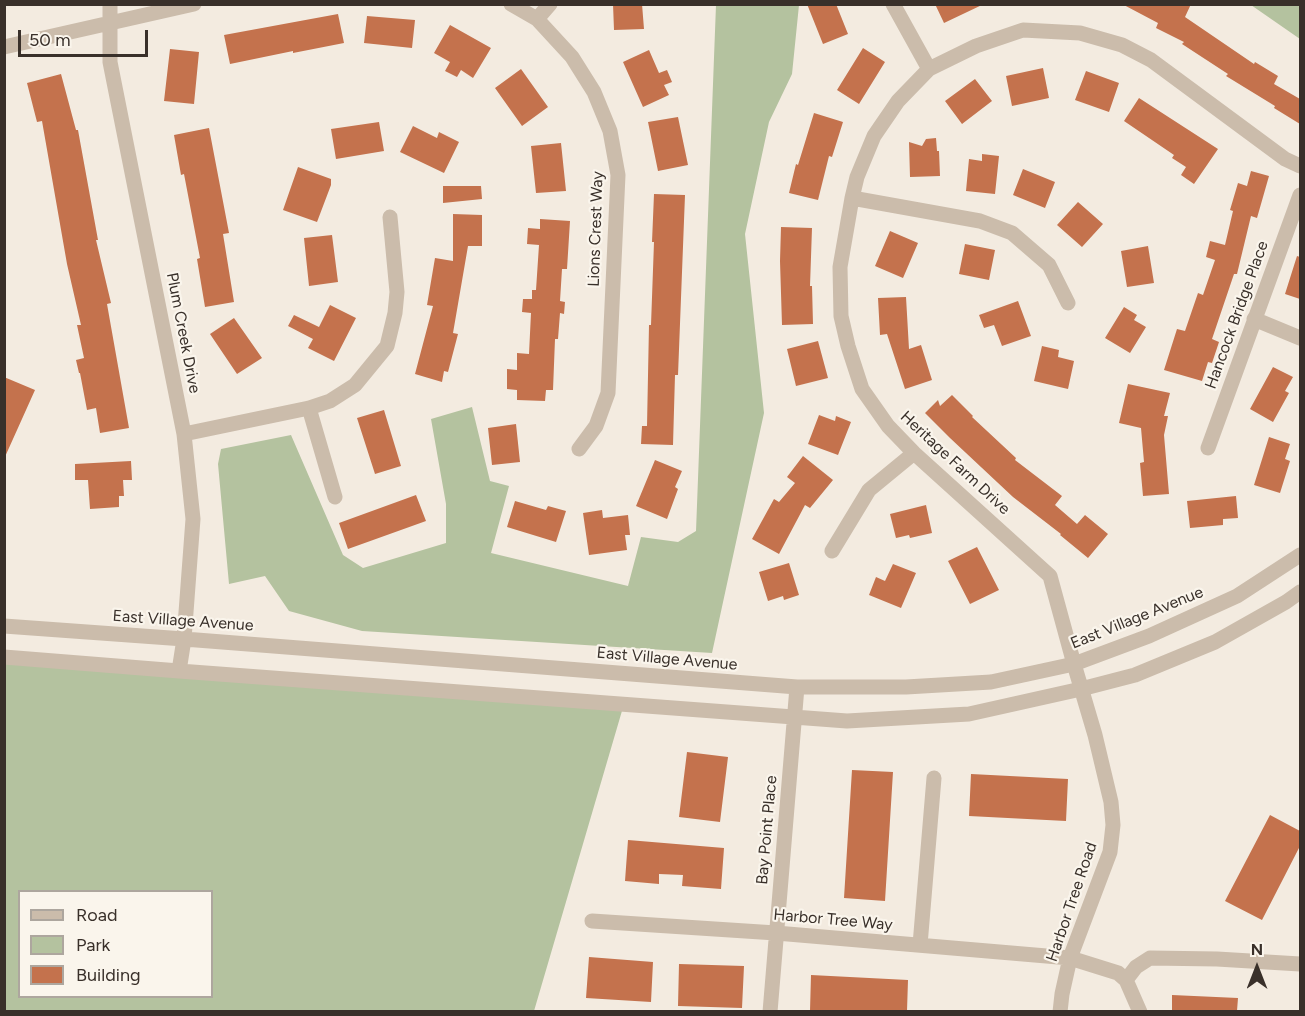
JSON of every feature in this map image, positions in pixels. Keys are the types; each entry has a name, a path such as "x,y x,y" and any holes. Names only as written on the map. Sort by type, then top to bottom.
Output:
{"street":[{"name":"Plum Creek Drive","path":"110,4 110,62 184,434 193,519 184,639 179,671"},
{"path":"4,47 194,4"},
{"name":"Lions Crest Way","path":"511,4 537,19 572,57 594,92 610,132 618,175 608,393 596,426 579,449"},
{"path":"537,19 550,4"},
{"path":"892,4 929,69"},
{"name":"Heritage Farm Drive","path":"1074,664 1050,576 914,453 888,426 862,389 841,316 840,267 857,177 874,136 898,101 929,69 976,46 1023,30 1080,33 1122,45 1150,60 1285,159 1300,166"},
{"name":"Hancock Bridge Place","path":"1208,448 1300,195"},
{"path":"852,198 980,221 1012,233 1049,265 1068,303"},
{"path":"184,434 309,408 330,401 356,385 387,346 395,312 397,292 390,217"},
{"path":"1254,319 1300,338"},
{"path":"309,408 335,497"},
{"path":"832,551 869,490 914,453"},
{"name":"East Village Avenue","path":"4,626 797,687 906,687 991,682 1074,664 1149,636 1237,596 1300,555"},
{"path":"4,657 847,721 969,714 1135,675 1215,642 1300,592"},
{"name":"Harbor Tree Road","path":"1060,1011 1070,958 1110,852 1113,825 1095,735 1074,664"},
{"name":"Bay Point Place","path":"770,1011 797,687"},
{"path":"920,945 934,778"},
{"name":"Harbor Tree Way","path":"592,921 776,933 1070,958 1118,973 1126,980"},
{"path":"1140,1011 1126,980 1136,967 1150,958 1300,964"}],"green space":[{"path":"716,5 799,5 792,74 769,122 745,234 764,413 712,653 362,631 289,611 265,576 229,584 218,464 221,449 291,435 343,555 363,568 446,543 446,504 431,419 472,407 490,481 509,486 491,553 628,586 641,537 678,542 696,531"},
{"path":"1251,5 1300,5 1300,39"},
{"path":"4,657 624,704 534,1011 5,1011"}],"building":[{"path":"613,4 642,4 644,29 614,30"},
{"path":"807,4 836,4 848,34 823,44"},
{"path":"935,4 984,4 944,23"},
{"path":"1122,4 1191,4 1185,17 1254,64 1255,62 1278,76 1274,84 1300,99 1300,124 1226,76 1228,74 1182,44 1184,42 1156,28 1158,23"},
{"path":"338,14 344,43 230,64 224,35"},
{"path":"367,16 415,20 412,48 364,43"},
{"path":"450,25 491,48 473,78 461,70 457,77 445,71 450,62 434,53"},
{"path":"863,48 885,62 859,104 837,90"},
{"path":"170,49 199,52 194,104 164,101"},
{"path":"649,50 659,73 667,70 672,82 664,85 669,95 643,107 623,62"},
{"path":"1043,68 1049,98 1012,106 1006,76"},
{"path":"521,69 548,107 522,126 495,88"},
{"path":"1086,71 1119,83 1109,112 1075,100"},
{"path":"61,74 76,130 78,130 98,240 96,240 111,303 107,304 129,428 100,433 96,408 87,410 76,360 84,358 77,325 81,325 67,264 42,121 37,122 27,83"},
{"path":"975,79 992,101 962,124 945,101"},
{"path":"1139,98 1218,149 1194,184 1181,175 1186,167 1172,158 1174,155 1124,121"},
{"path":"814,113 843,122 832,157 829,156 818,200 789,193 796,164 798,165"},
{"path":"678,117 688,165 658,171 648,122"},
{"path":"379,122 384,151 336,159 331,129"},
{"path":"413,126 437,138 439,132 459,142 444,173 400,152"},
{"path":"209,128 229,233 223,234 234,302 205,307 197,259 200,258 174,135"},
{"path":"936,138 940,176 910,177 909,142 922,146 926,139"},
{"path":"561,143 566,191 536,193 531,146"},
{"path":"982,154 999,156 995,194 966,191 969,159 982,161"},
{"path":"298,167 331,179 331,185 317,222 283,210"},
{"path":"1023,169 1055,182 1045,208 1013,195"},
{"path":"1251,171 1269,176 1257,218 1251,216 1237,274 1234,274 1212,339 1219,342 1212,363 1208,362 1202,381 1164,370 1177,329 1185,331 1198,293 1203,295 1215,260 1206,257 1210,241 1225,245 1233,211 1230,210 1238,183 1247,186"},
{"path":"443,186 481,186 482,199 443,203"},
{"path":"654,194 685,195 673,445 641,444 642,426 647,426"},
{"path":"1078,202 1103,224 1082,247 1057,225"},
{"path":"453,214 482,215 482,246 468,246 453,333 458,334 448,372 444,371 442,382 415,374 433,306 427,305 435,258 453,261"},
{"path":"540,219 570,221 567,269 562,269 560,301 565,302 564,314 560,313 558,339 555,339 553,390 546,390 545,401 517,400 517,390 507,389 507,369 517,370 517,353 529,354 531,313 522,312 523,299 532,299 532,290 536,290 539,245 527,244 528,228 540,229"},
{"path":"781,227 812,228 810,286 812,286 813,324 782,325"},
{"path":"890,231 918,243 903,278 875,266"},
{"path":"332,235 338,282 309,286 304,238"},
{"path":"965,244 995,250 989,280 959,274"},
{"path":"1148,246 1154,283 1127,287 1121,251"},
{"path":"1297,256 1300,257 1300,299 1285,294"},
{"path":"906,297 909,349 921,345 932,380 905,389 887,334 880,335 878,298"},
{"path":"1018,301 1031,336 1002,346 994,325 984,328 979,315"},
{"path":"330,305 356,318 334,361 308,348 313,339 288,326 294,315 319,327"},
{"path":"1124,307 1137,315 1134,320 1146,327 1130,353 1105,338"},
{"path":"234,318 262,358 237,374 210,334"},
{"path":"818,341 828,378 796,386 787,349"},
{"path":"1042,346 1059,350 1058,357 1074,361 1068,389 1034,381"},
{"path":"1273,367 1293,377 1285,391 1289,393 1273,422 1250,409"},
{"path":"4,377 35,390 4,459"},
{"path":"1128,384 1170,393 1164,416 1168,416 1164,435 1169,494 1143,496 1140,463 1144,462 1141,428 1119,423"},
{"path":"952,395 1016,458 1015,460 1062,496 1055,505 1077,524 1085,515 1108,534 1088,558 1013,497 925,413 938,400 940,406"},
{"path":"384,410 401,466 375,474 357,418"},
{"path":"819,415 835,421 836,416 851,422 838,455 808,444"},
{"path":"516,424 520,462 492,465 488,428"},
{"path":"1269,437 1290,444 1285,459 1290,461 1280,493 1254,485"},
{"path":"803,456 833,480 810,508 805,505 779,554 752,539 774,499 779,502 795,483 787,477"},
{"path":"655,460 682,471 675,487 678,489 667,519 636,506"},
{"path":"131,461 132,480 123,480 124,496 119,496 119,507 90,509 88,480 75,480 75,464"},
{"path":"416,495 426,521 348,549 339,523"},
{"path":"1236,496 1238,518 1223,519 1223,525 1190,528 1187,501"},
{"path":"515,501 546,510 548,506 566,511 556,542 507,527"},
{"path":"926,505 932,533 910,538 909,535 896,538 890,514"},
{"path":"602,510 603,518 628,515 630,535 625,535 627,550 589,555 583,513"},
{"path":"977,547 999,590 970,604 948,561"},
{"path":"789,563 799,595 784,600 783,596 768,601 759,572"},
{"path":"893,564 916,573 901,608 869,595 876,577 885,581"},
{"path":"687,752 728,757 720,822 679,817"},
{"path":"852,770 893,772 885,901 844,898"},
{"path":"971,774 1068,779 1066,821 969,816"},
{"path":"1270,815 1300,831 1300,846 1262,920 1225,901"},
{"path":"628,840 724,848 721,889 682,886 683,875 659,874 659,884 625,881"},
{"path":"589,957 653,962 651,1002 586,998"},
{"path":"679,964 744,966 742,1008 678,1006"},
{"path":"811,975 908,980 907,1011 810,1011"},
{"path":"1172,995 1238,998 1237,1011 1172,1011"}]}
